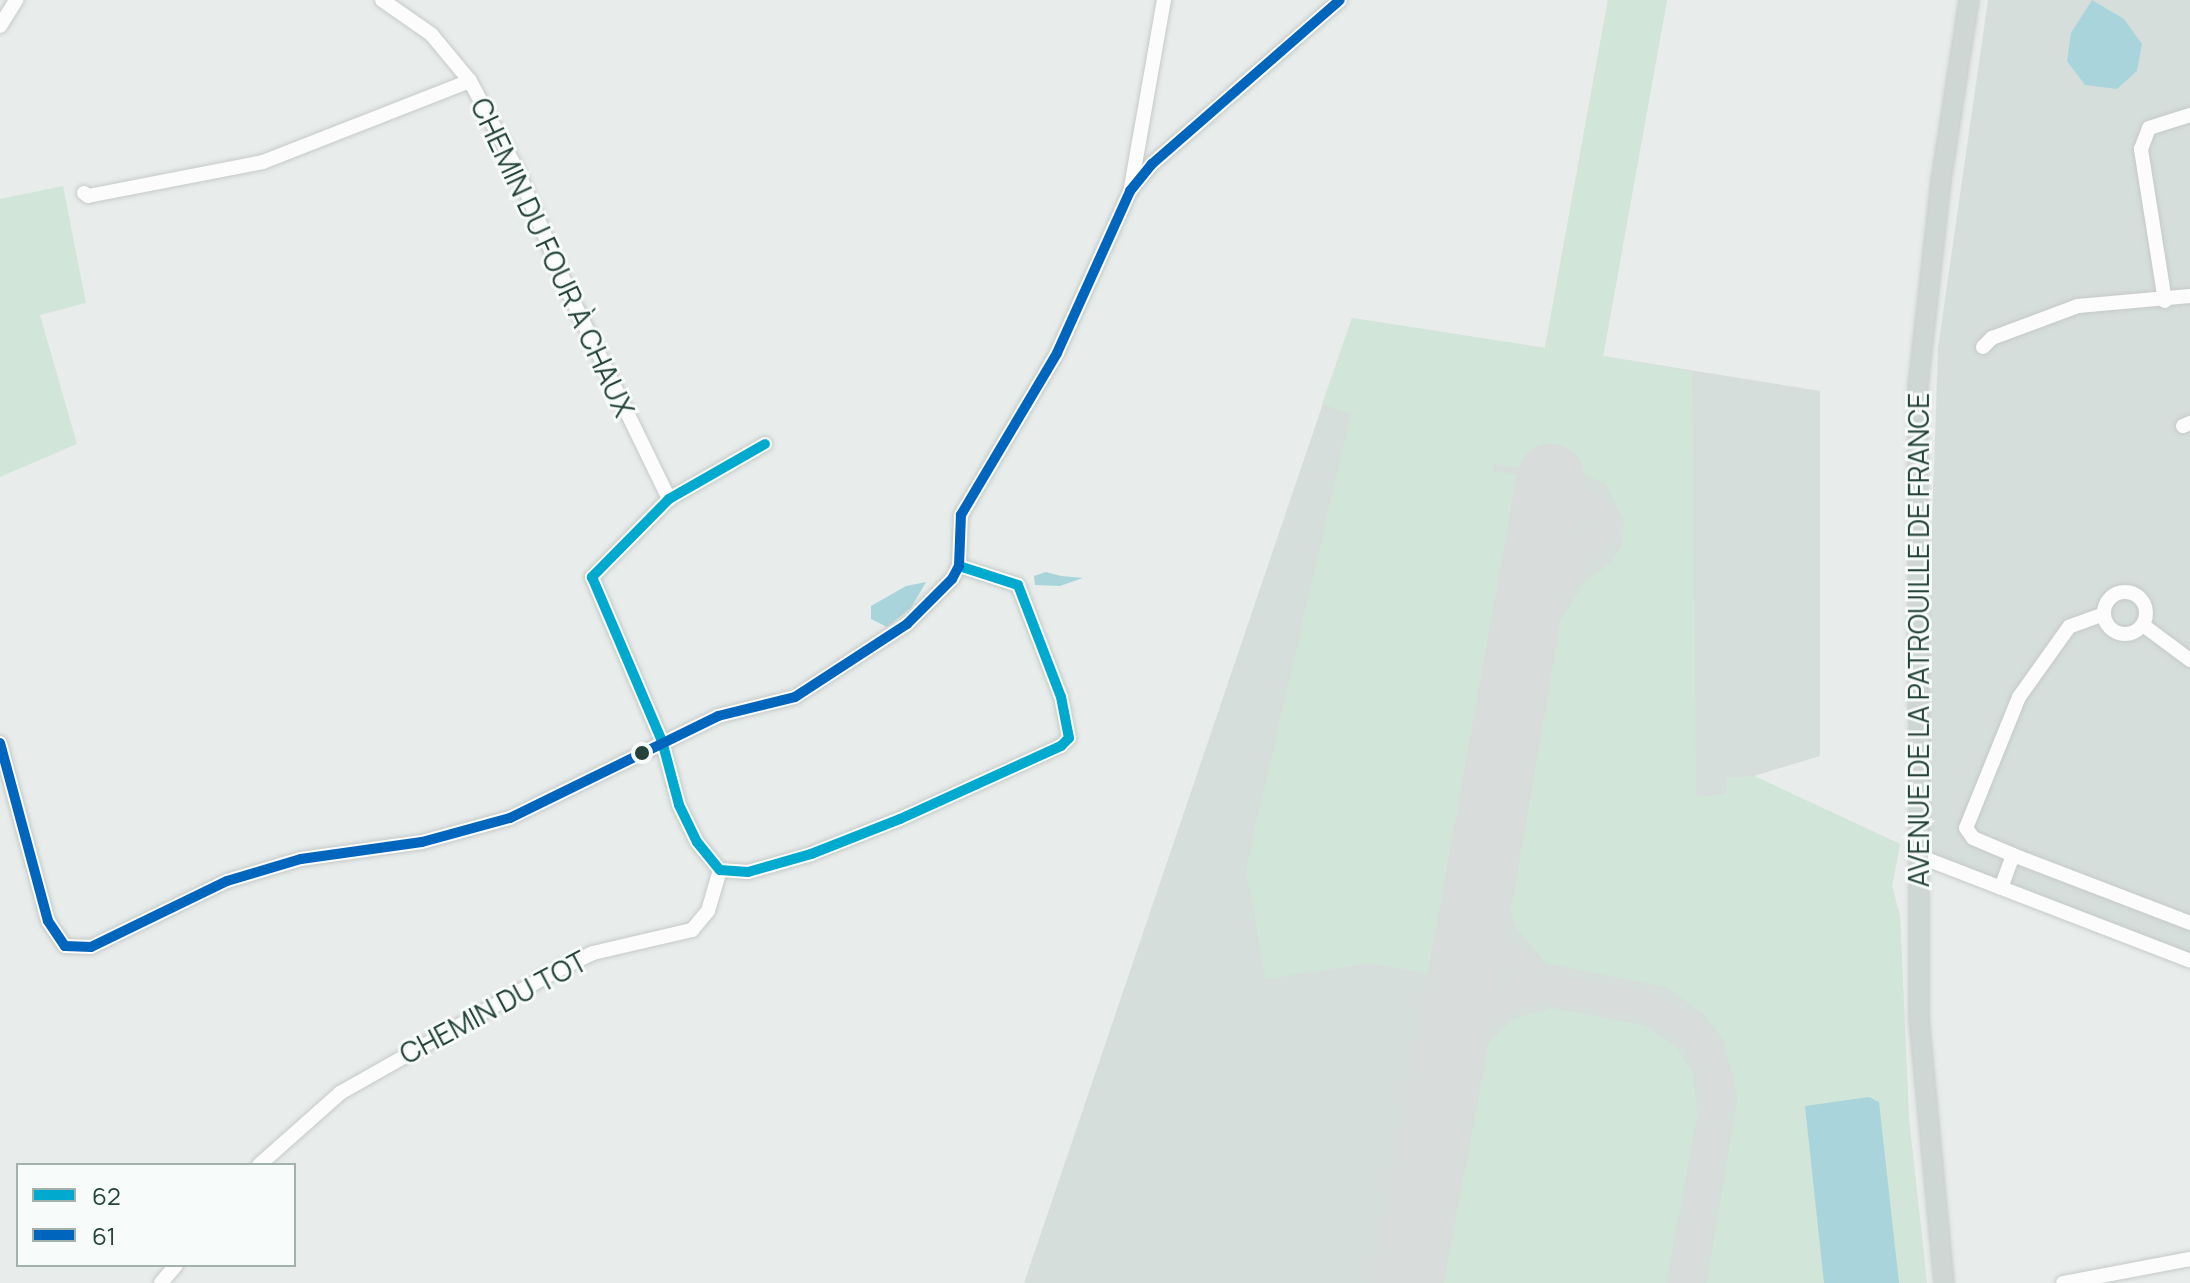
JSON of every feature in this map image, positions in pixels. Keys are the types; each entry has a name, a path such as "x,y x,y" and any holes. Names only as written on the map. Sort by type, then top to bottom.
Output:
{"main road":[{"name":"AVENUE DE LA PATROUILLE DE FRANCE","path":"1944,1283 1919,1020 1916,855 1918,386 1941,181 1969,0"}],"street":[{"path":"0,26 16,0"},
{"name":"CHEMIN DU FOUR À CHAUX","path":"382,0 431,34 470,81 517,170 577,311 669,499"},
{"path":"0,743 48,921 65,946 91,947 243,876 315,856 422,842 510,818 718,716 795,697 823,680 907,624 959,566 961,515 1057,353 1130,191 1164,0"},
{"path":"1130,191 1152,164 1340,0"},
{"path":"84,193 88,196 263,162 470,81"},
{"path":"2165,301 2141,149 2149,128 2190,115"},
{"path":"1983,347 1992,338 2078,306 2165,301 2190,296"},
{"path":"765,444 669,499 592,577 662,741 679,805 697,842 720,870 748,872 811,854 900,819 1061,746 1069,738 1061,697 1018,585 959,566"},
{"path":"2143,625 2144,604 2129,592 2112,597 2104,614 2069,627 2019,697 1967,821 1973,838 2190,923"},
{"path":"2104,614 2120,633 2143,625"},
{"path":"2143,625 2190,660"},
{"path":"1916,855 2190,961"},
{"path":"2001,888 2013,855"},
{"name":"CHEMIN DU TOT","path":"261,1163 340,1093 541,979 593,953 692,930 708,911 720,870"},
{"path":"2063,1283 2190,1259"},
{"path":"161,1283 174,1267"}],"shaded area":[{"path":"1608,0 1667,0 1603,356 1820,391 1820,756 1754,776 1900,844 1892,886 1900,917 1909,1120 1927,1283 1024,1283 1352,318 1545,348"},
{"path":"1988,0 2190,0 2190,955 1921,850 1938,348"}],"green space":[{"path":"1608,0 1667,0 1603,356 1692,372 1696,797 1726,794 1727,778 1754,776 1900,844 1892,886 1900,917 1909,1120 1927,1283 1707,1283 1738,1097 1723,1039 1703,1013 1666,987 1546,963 1516,927 1511,911 1561,620 1586,580 1610,564 1623,544 1624,520 1605,483 1587,476 1493,464 1492,471 1517,474 1428,973 1369,963 1266,979 1246,869 1351,414 1322,404 1352,318 1545,348"},
{"path":"63,186 86,303 40,315 77,444 0,477 0,199"},
{"path":"1552,1008 1645,1026 1677,1048 1693,1073 1697,1115 1666,1283 1444,1283 1489,1044 1513,1019"}],"water":[{"path":"2092,0 2124,19 2142,44 2137,71 2117,89 2085,85 2067,61 2071,33"},
{"path":"1046,572 1083,578 1060,586 1035,585 1034,576"},
{"path":"926,582 911,608 887,627 871,619 871,606 906,586"},
{"path":"1869,1097 1879,1102 1899,1283 1824,1283 1805,1106"}],"taxiway":[{"path":"1523,635 1533,615 1604,525 1595,509 1585,504 1561,500 1545,513"},
{"path":"1478,885 1480,911 1493,942 1528,975 1554,988"},
{"path":"1447,1059 1479,1016 1528,990 1555,989 1640,1003 1688,1027 1699,1039 1719,1081 1686,1283"}],"runway":[{"path":"1407,1283 1551,478"}],"transit line":[{"name":"61","path":"0,743 48,921 65,946 91,947 227,881 301,859 422,842 510,818 718,716 795,697 907,624 952,579 959,566 961,515 1057,353 1130,191 1152,164 1340,0"},
{"name":"62","path":"765,444 669,499 592,577 662,741 679,805 697,842 720,870 748,872 811,854 900,819 1061,746 1069,738 1061,697 1018,585 959,566"}]}
